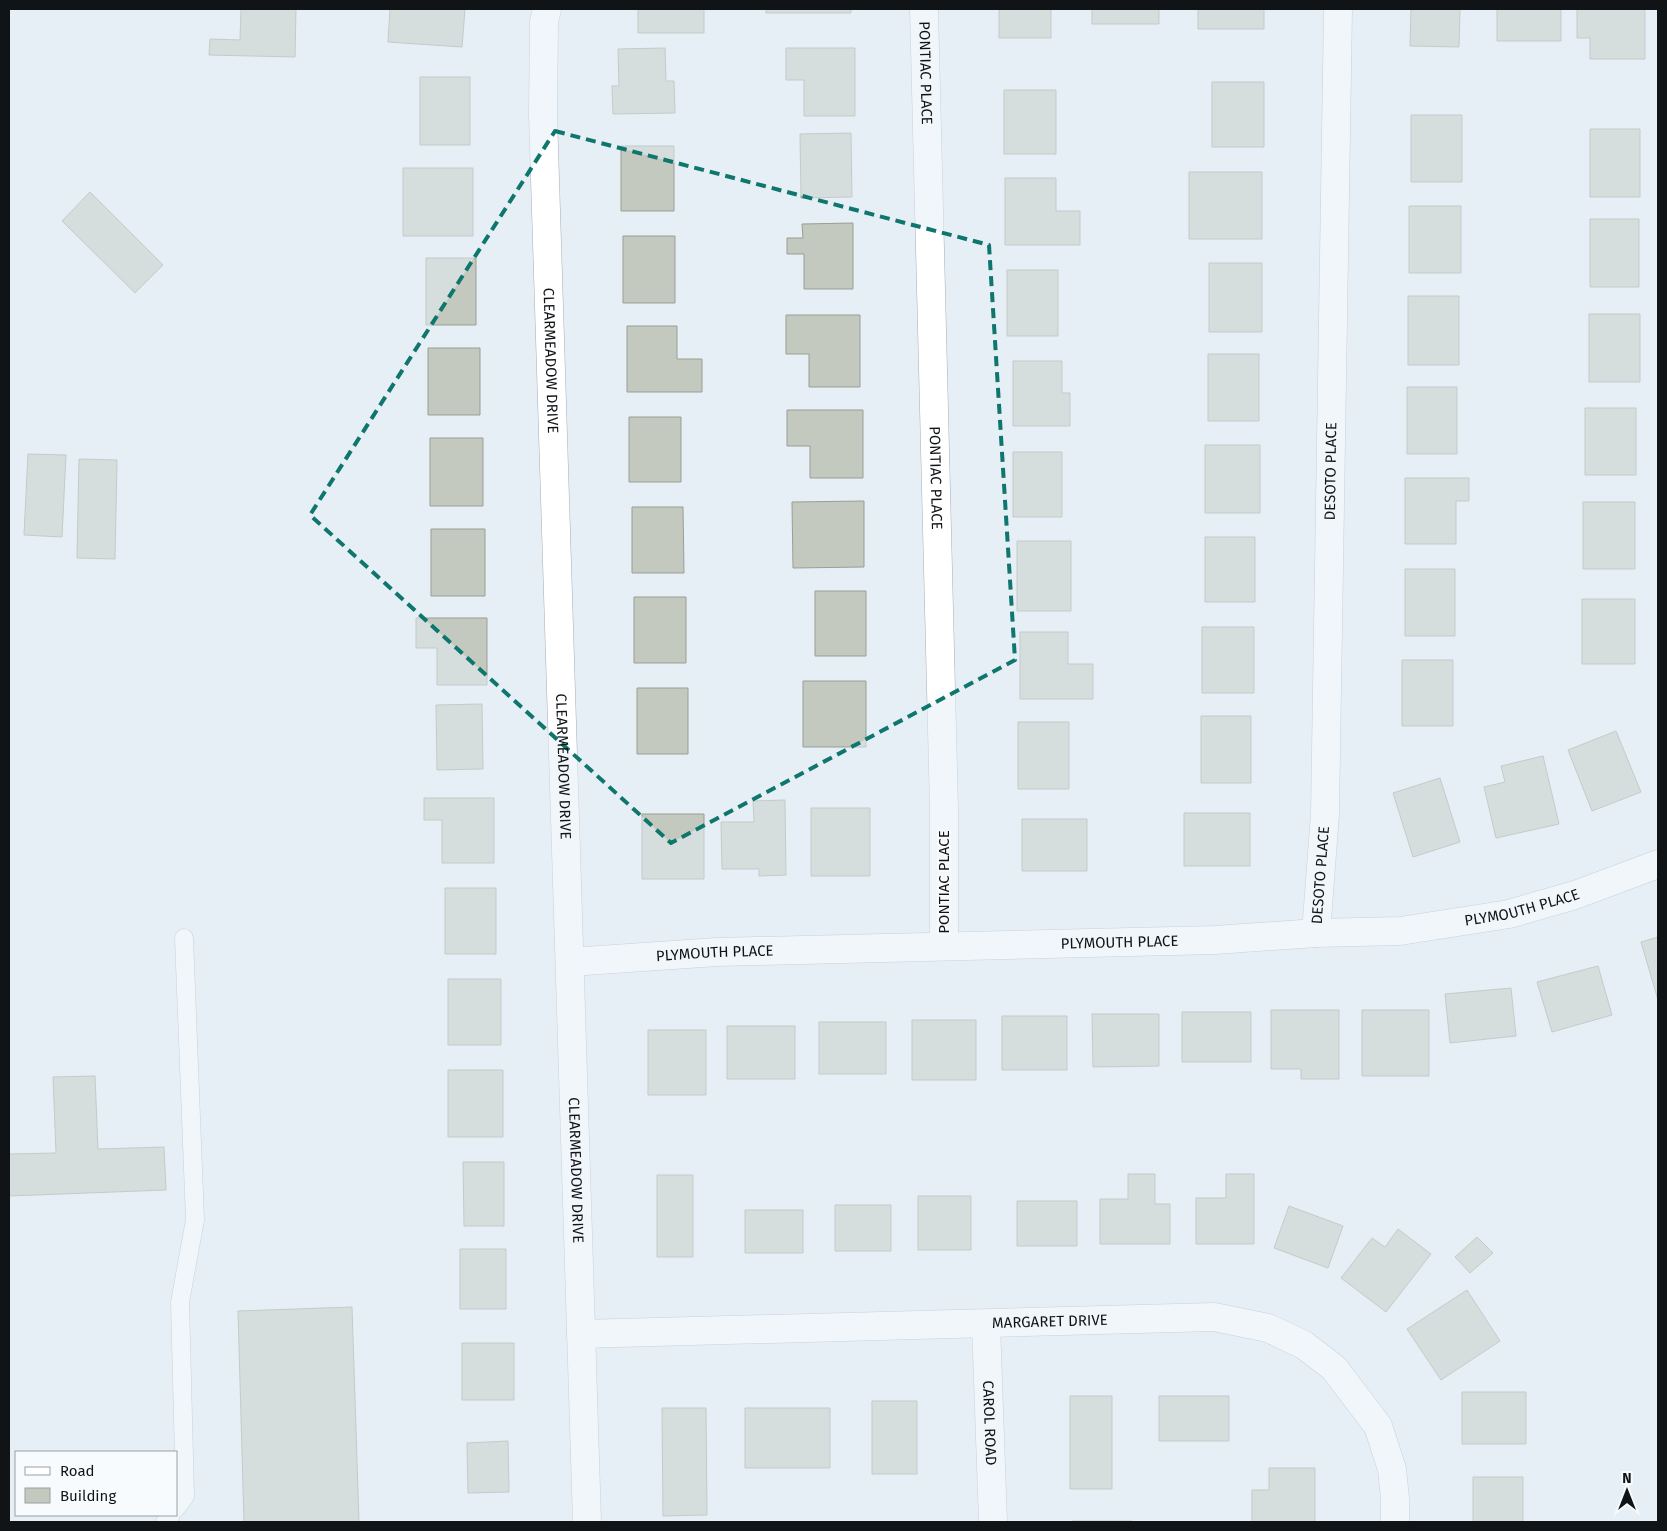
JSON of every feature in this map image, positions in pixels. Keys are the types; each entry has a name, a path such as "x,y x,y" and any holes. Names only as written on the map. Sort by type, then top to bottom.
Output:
{"street":[{"name":"CLEARMEADOW DRIVE","path":"547,9 544,22 543,115 586,1522"},
{"name":"PONTIAC PLACE","path":"924,9 944,809 944,946"},
{"name":"DESOTO PLACE","path":"1316,933 1325,814 1338,9"},
{"name":"PLYMOUTH PLACE","path":"570,962 717,952 1215,940 1316,933 1400,931 1509,914 1575,894 1658,864"},
{"name":"MARGARET DRIVE","path":"581,1334 1214,1317 1268,1328 1304,1345 1334,1368 1378,1426 1392,1469 1395,1522"},
{"name":"CAROL ROAD","path":"986,1324 993,1522"}],"lane":[{"path":"178,1505 185,1496 180,1302 195,1220 184,938"}],"highlighted area":[{"path":"555,131 989,245 1015,660 671,843 310,515"}],"building":[{"path":"241,9 296,9 295,57 209,55 210,39 240,40"},
{"path":"390,9 465,9 462,47 388,42"},
{"path":"638,9 704,9 704,33 638,33"},
{"path":"766,9 851,9 851,13 766,13"},
{"path":"999,9 1051,9 1051,38 999,38"},
{"path":"1092,9 1159,9 1159,24 1092,24"},
{"path":"1198,9 1264,9 1264,29 1198,29"},
{"path":"1411,9 1460,9 1459,47 1410,46"},
{"path":"1497,9 1561,9 1561,41 1497,41"},
{"path":"1577,9 1645,9 1645,59 1590,59 1590,38 1577,38"},
{"path":"665,48 666,81 674,81 675,113 613,114 612,86 619,86 618,49"},
{"path":"786,48 855,48 855,116 804,116 804,80 786,80"},
{"path":"420,77 470,77 470,145 420,145"},
{"path":"1212,82 1264,82 1264,147 1212,147"},
{"path":"1004,90 1056,90 1056,154 1004,154"},
{"path":"1411,115 1462,115 1462,182 1411,182"},
{"path":"1590,129 1640,129 1640,197 1590,197"},
{"path":"851,133 852,197 801,198 800,134"},
{"path":"621,146 674,146 674,211 621,211"},
{"path":"403,168 473,168 473,236 403,236"},
{"path":"1189,172 1262,172 1262,239 1189,239"},
{"path":"1005,178 1056,178 1056,211 1080,211 1080,245 1005,245"},
{"path":"90,192 163,265 135,293 62,221"},
{"path":"1409,206 1461,206 1461,273 1409,273"},
{"path":"1590,219 1639,219 1639,287 1590,287"},
{"path":"853,223 853,289 804,289 804,254 787,254 787,238 803,238 802,224"},
{"path":"623,236 675,236 675,303 623,303"},
{"path":"426,258 476,258 476,325 426,325"},
{"path":"1209,263 1262,263 1262,332 1209,332"},
{"path":"1007,270 1058,270 1058,336 1007,336"},
{"path":"1408,296 1459,296 1459,365 1408,365"},
{"path":"1589,314 1640,314 1640,382 1589,382"},
{"path":"786,315 860,315 860,387 809,387 809,354 786,354"},
{"path":"627,326 677,326 677,359 702,359 702,392 627,392"},
{"path":"428,348 480,348 480,415 428,415"},
{"path":"1208,354 1259,354 1259,421 1208,421"},
{"path":"1013,361 1062,361 1062,393 1070,393 1070,426 1013,426"},
{"path":"1407,387 1457,387 1457,454 1407,454"},
{"path":"1585,408 1636,408 1636,475 1585,475"},
{"path":"787,410 863,410 863,478 810,478 810,446 787,446"},
{"path":"629,417 681,417 681,482 629,482"},
{"path":"430,438 483,438 483,506 430,506"},
{"path":"1205,445 1260,445 1260,513 1205,513"},
{"path":"1013,452 1062,452 1062,517 1013,517"},
{"path":"28,454 66,455 62,537 24,535"},
{"path":"79,459 117,460 115,559 77,558"},
{"path":"1405,478 1469,478 1469,501 1456,501 1456,544 1405,544"},
{"path":"864,501 864,567 793,568 792,502"},
{"path":"1583,502 1635,502 1635,569 1583,569"},
{"path":"632,507 683,507 684,573 632,573"},
{"path":"431,529 485,529 485,596 431,596"},
{"path":"1205,537 1255,537 1255,602 1205,602"},
{"path":"1017,541 1071,541 1071,611 1017,611"},
{"path":"1405,569 1455,569 1455,636 1405,636"},
{"path":"815,591 866,591 866,656 815,656"},
{"path":"634,597 686,597 686,663 634,663"},
{"path":"1582,599 1635,599 1635,664 1582,664"},
{"path":"416,618 487,618 487,685 437,685 437,648 416,648"},
{"path":"1202,627 1254,627 1254,693 1202,693"},
{"path":"1020,632 1068,632 1068,664 1093,664 1093,699 1020,699"},
{"path":"1402,660 1453,660 1453,726 1402,726"},
{"path":"803,681 866,681 866,747 803,747"},
{"path":"637,688 688,688 688,754 637,754"},
{"path":"482,704 483,769 437,770 436,705"},
{"path":"1201,716 1251,716 1251,783 1201,783"},
{"path":"1018,722 1069,722 1069,789 1018,789"},
{"path":"1616,731 1641,792 1592,811 1568,750"},
{"path":"1543,756 1559,824 1496,838 1484,787 1505,782 1501,766"},
{"path":"1440,778 1460,842 1413,857 1393,793"},
{"path":"424,798 494,798 494,863 442,863 442,820 424,820"},
{"path":"785,800 786,875 759,876 759,869 722,869 721,822 754,822 753,801"},
{"path":"811,808 870,808 870,876 811,876"},
{"path":"1184,813 1250,813 1250,866 1184,866"},
{"path":"642,814 704,814 704,879 642,879"},
{"path":"1022,819 1087,819 1087,871 1022,871"},
{"path":"445,888 496,888 496,954 445,954"},
{"path":"1658,937 1658,1000 1641,942"},
{"path":"1598,966 1612,1015 1552,1032 1537,982"},
{"path":"448,979 501,979 501,1045 448,1045"},
{"path":"1511,988 1516,1036 1450,1043 1445,994"},
{"path":"1271,1010 1339,1010 1339,1079 1301,1079 1301,1069 1271,1069"},
{"path":"1362,1010 1429,1010 1429,1076 1362,1076"},
{"path":"1182,1012 1251,1012 1251,1062 1182,1062"},
{"path":"1092,1014 1159,1014 1159,1066 1093,1067"},
{"path":"1002,1016 1067,1016 1067,1070 1002,1070"},
{"path":"912,1020 976,1020 976,1080 912,1080"},
{"path":"819,1022 886,1022 886,1074 819,1074"},
{"path":"727,1026 795,1026 795,1079 727,1079"},
{"path":"648,1030 706,1030 706,1095 648,1095"},
{"path":"448,1070 503,1070 503,1137 448,1137"},
{"path":"95,1076 98,1149 164,1147 166,1190 9,1196 9,1154 56,1153 53,1077"},
{"path":"463,1162 504,1162 504,1226 464,1226"},
{"path":"1128,1174 1155,1174 1155,1204 1170,1204 1170,1244 1100,1244 1100,1199 1128,1199"},
{"path":"1226,1174 1254,1174 1254,1244 1196,1244 1196,1198 1226,1198"},
{"path":"657,1175 693,1175 693,1257 657,1257"},
{"path":"918,1196 971,1196 971,1250 918,1250"},
{"path":"1017,1201 1077,1201 1077,1246 1017,1246"},
{"path":"835,1205 891,1205 891,1251 835,1251"},
{"path":"1289,1206 1343,1226 1328,1268 1274,1248"},
{"path":"745,1210 803,1210 803,1253 745,1253"},
{"path":"1398,1229 1431,1254 1386,1312 1341,1278 1372,1238 1385,1247"},
{"path":"1477,1237 1493,1253 1470,1273 1455,1257"},
{"path":"460,1249 506,1249 506,1309 460,1309"},
{"path":"1467,1290 1500,1341 1441,1380 1407,1329"},
{"path":"352,1307 359,1522 244,1522 238,1311"},
{"path":"462,1343 514,1343 514,1400 462,1400"},
{"path":"1462,1392 1526,1392 1526,1444 1462,1444"},
{"path":"1070,1396 1112,1396 1112,1489 1070,1489"},
{"path":"1159,1396 1229,1396 1229,1441 1159,1441"},
{"path":"872,1401 917,1401 917,1474 872,1474"},
{"path":"662,1408 706,1408 707,1515 663,1516"},
{"path":"745,1408 830,1408 830,1468 745,1468"},
{"path":"508,1441 509,1492 468,1493 467,1443"},
{"path":"1269,1468 1315,1468 1315,1522 1252,1522 1252,1490 1269,1490"},
{"path":"1473,1477 1523,1477 1523,1522 1473,1522"},
{"path":"1132,1521 1132,1522 1072,1522"}]}
